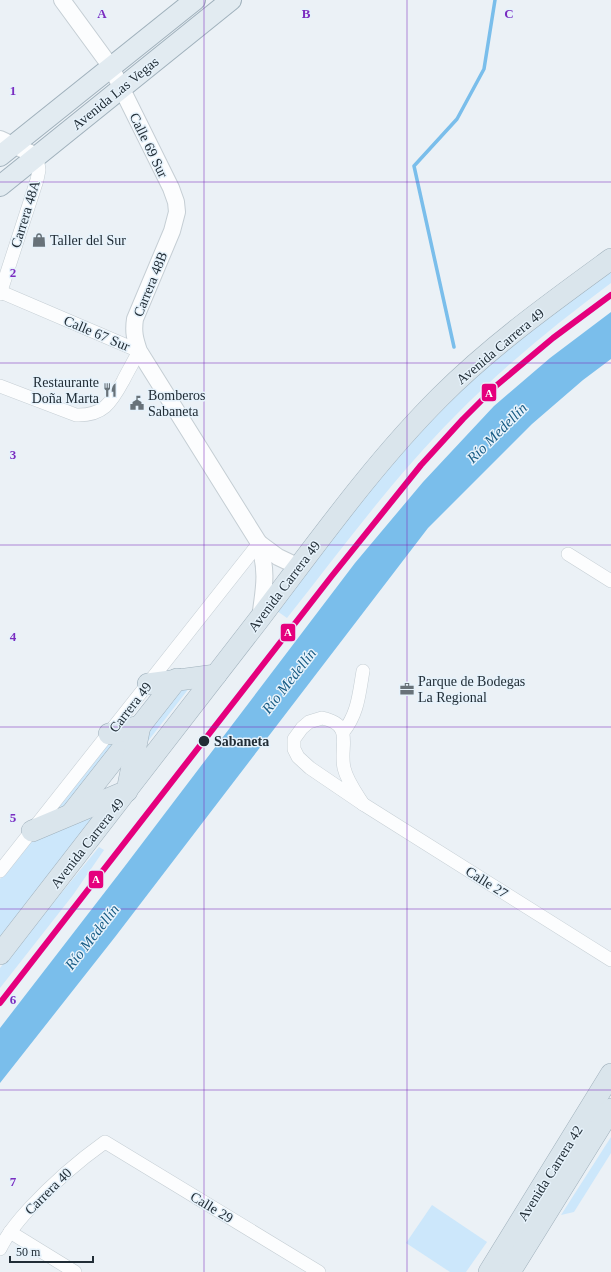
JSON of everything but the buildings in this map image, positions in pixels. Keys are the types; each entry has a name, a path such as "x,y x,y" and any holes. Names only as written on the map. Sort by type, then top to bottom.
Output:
{"highway":[{"name":"Avenida Carrera 49","path":"0,954 384,459 441,396 480,359 525,322 611,259"},
{"path":"148,684 216,675"},
{"path":"70,815 177,680"},
{"path":"32,831 127,791 140,726"},
{"path":"109,734 140,726"},
{"name":"Avenida Carrera 42","path":"489,1272 611,1074"},
{"name":"Avenida Carrera 42","path":"510,1272 605,1125 611,1109"}],"main road":[{"name":"Avenida Las Vegas","path":"5,147 111,68 195,0"},
{"name":"Avenida Las Vegas","path":"0,186 231,0"}],"street":[{"name":"Calle 69 Sur","path":"62,0 111,68 171,188 176,202 177,212"},
{"path":"5,147 37,156"},
{"name":"Carrera 48A","path":"0,293 37,180 39,170 37,156"},
{"name":"Carrera 48B","path":"139,350 133,331 135,319 172,231 177,212"},
{"name":"Calle 67 Sur","path":"0,293 139,350 259,543 265,566 260,618"},
{"path":"0,386 76,415 87,416 95,413 112,400 139,350"},
{"name":"Calle 67 Sur","path":"259,543 278,557 299,567"},
{"name":"Carrera 49","path":"0,871 259,543"},
{"path":"568,554 611,581"},
{"path":"343,732 349,725 356,710 362,671"},
{"name":"Calle 27","path":"363,804 345,772 343,754 345,741 343,732 339,725 332,720 322,718 309,722 294,738 294,749 298,757 310,768 363,804 611,960"},
{"name":"Carrera 40","path":"0,1248 10,1232 46,1190 105,1142"},
{"name":"Calle 29","path":"105,1142 317,1271"},
{"path":"10,1232 75,1272"}],"shaded area":[{"path":"611,271 611,283 550,330 511,363 432,439 368,514 287,618 277,611 374,484 434,417 485,368 560,307"},
{"path":"190,687 145,745 147,726 173,693"},
{"path":"120,739 69,807 47,814 104,743"},
{"path":"103,808 0,937 0,879 35,835"},
{"path":"99,847 104,850 73,895 0,988 0,968"},
{"path":"611,1137 611,1153 574,1212 561,1215"},
{"path":"432,1205 487,1242 466,1272 450,1272 406,1243"}],"water":[{"name":"Río Medellín","path":"611,312 611,359 583,380 532,424 428,528 115,937 0,1083 0,1028 355,563 423,482 494,406 550,358"}],"waterway":[{"path":"454,347 414,166 457,119 484,69 495,0"}],"transit line":[{"name":"A","path":"0,1003 331,577 421,465 463,419 497,385 553,338 611,295"}],"place":[{"name":"Taller del Sur","path":"39,240"},
{"name":"Restaurante Doña Marta","path":"110,390"},
{"name":"Bomberos Sabaneta","path":"137,403"},
{"name":"Parque de Bodegas La Regional","path":"407,689"},
{"name":"Sabaneta","path":"204,741"}]}
